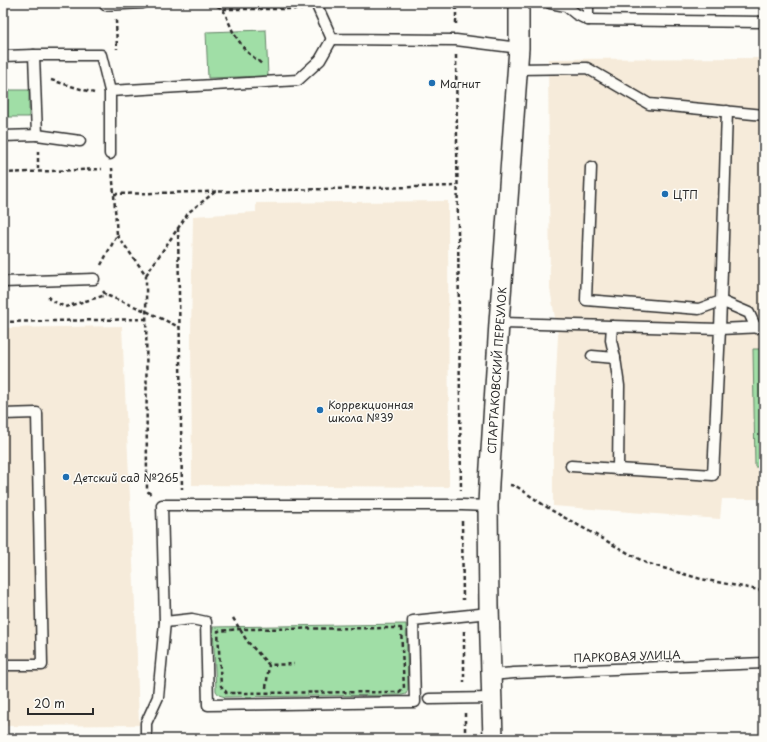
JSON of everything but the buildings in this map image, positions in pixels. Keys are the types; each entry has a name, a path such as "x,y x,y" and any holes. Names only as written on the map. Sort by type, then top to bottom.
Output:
{"street":[{"name":"СПАРТАКОВСКИЙ ПЕРЕУЛОК","path":"493,739 489,613 488,506 499,323 519,48 519,3"}],"lane":[{"path":"105,3 105,5 143,3"},
{"path":"550,3 566,6 576,14 588,20 764,22"},
{"path":"588,3 588,20"},
{"path":"318,6 332,39"},
{"path":"332,39 456,40 519,48"},
{"path":"110,94 298,80 320,60 332,39"},
{"path":"34,55 37,135"},
{"path":"3,56 101,55 110,94 110,154"},
{"path":"517,69 586,68 649,104 764,115"},
{"path":"571,466 713,475 720,329 727,111"},
{"path":"3,136 37,135 80,141"},
{"path":"591,167 586,300 699,309 721,301 750,313 760,327"},
{"path":"3,282 94,279"},
{"path":"499,323 720,329 760,327"},
{"path":"612,326 611,340 619,386 618,469"},
{"path":"592,356 615,358"},
{"path":"3,414 37,413 42,665 3,665"},
{"path":"146,739 146,723 158,697 165,622 162,504 488,506"},
{"path":"165,622 192,619 206,622 208,705 415,702 413,621 489,613"},
{"name":"ПАРКОВАЯ УЛИЦА","path":"491,675 764,663"},
{"path":"429,699 492,698"}],"path":[{"path":"211,3 223,9 318,6"},
{"path":"456,3 457,186 465,739"},
{"path":"116,4 117,54"},
{"path":"223,9 234,34 246,51 281,81"},
{"path":"35,76 110,94"},
{"path":"110,154 117,235 146,275"},
{"path":"3,172 104,169"},
{"path":"114,194 457,186"},
{"path":"162,504 147,491 146,275 188,212 216,191"},
{"path":"178,228 183,505"},
{"path":"117,235 94,279 106,295 146,311 179,327"},
{"path":"46,281 49,299 65,307 106,295"},
{"path":"3,322 146,319"},
{"path":"489,483 516,486 551,510 646,563 701,579 764,591"},
{"path":"233,618 247,641 269,665 266,693"},
{"path":"401,628 404,688 399,692 266,693 227,693 221,686 218,631 240,629 401,628"},
{"path":"269,665 294,664"}],"shaded area":[{"path":"764,58 764,499 722,499 720,519 553,506 553,436 558,335 550,289 548,59"},
{"name":"Коррекционная школа №39","path":"448,201 449,487 192,485 191,336 193,216 256,212 256,203"},
{"name":"Детский сад №265","path":"122,326 139,725 3,726 3,328"}],"green space":[{"path":"266,30 268,76 208,78 206,32"},
{"path":"3,90 29,90 29,117 3,117"},
{"path":"753,349 764,349 764,467 755,467"},
{"path":"406,624 408,689 406,694 225,697 219,695 216,691 213,627"}],"place":[{"name":"Магнит","path":"432,83"},
{"name":"ЦТП","path":"665,194"},
{"name":"Коррекционная школа №39","path":"320,410"},
{"name":"Детский сад №265","path":"66,477"}]}
